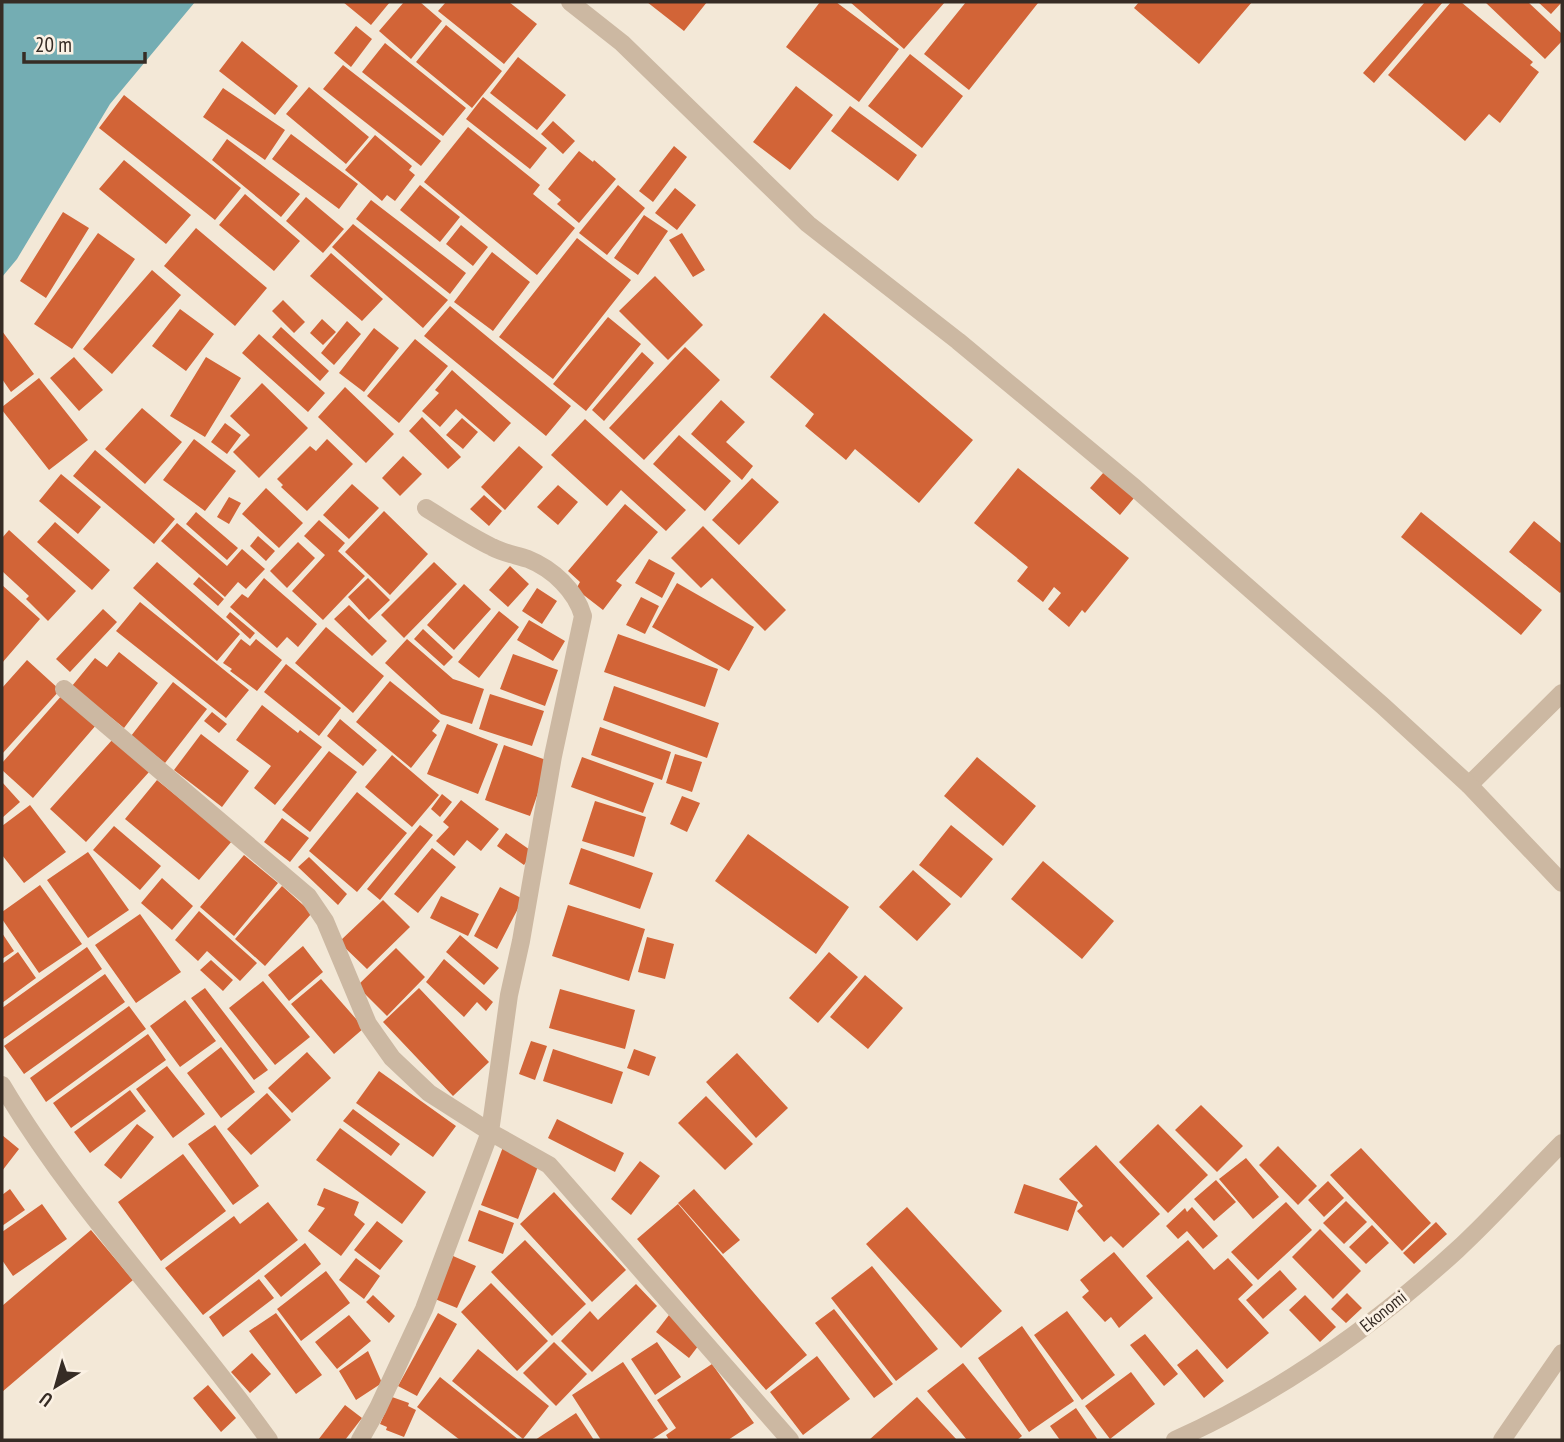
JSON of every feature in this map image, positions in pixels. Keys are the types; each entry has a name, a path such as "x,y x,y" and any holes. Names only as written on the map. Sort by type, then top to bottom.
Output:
{"street":[{"path":"570,2 622,43 808,224 958,341 1135,488 1384,706 1469,785 1562,883"},
{"path":"360,1440 378,1408 424,1309 491,1132 509,995 521,942 553,756 583,617 580,603 573,593 546,569 531,560 495,549 426,508"},
{"path":"64,689 309,896 324,921 368,1024 392,1059 429,1093 491,1132 533,1154 561,1176 790,1440"},
{"path":"1469,785 1562,694"},
{"path":"2,1085 21,1117 108,1236 230,1385 269,1440"},
{"name":"Ekonomi","path":"1175,1440 1315,1364 1382,1314 1458,1249 1562,1143"},
{"path":"1502,1440 1562,1353"}],"water":[{"path":"2,2 195,2 110,104 17,259 2,277"}],"building":[{"path":"343,2 390,2 371,25"},
{"path":"404,2 420,2 442,21 411,59 379,31"},
{"path":"446,2 509,2 537,24 504,64 438,11"},
{"path":"647,2 707,2 684,31"},
{"path":"820,2 836,2 899,49 859,102 786,47"},
{"path":"850,2 945,2 904,49"},
{"path":"966,2 1038,3 969,90 924,54"},
{"path":"1139,2 1252,2 1199,64 1134,8"},
{"path":"1425,2 1443,2 1374,83 1363,73"},
{"path":"1451,2 1461,2 1533,62 1530,65 1539,72 1500,123 1489,114 1465,141 1388,75"},
{"path":"1485,2 1528,2 1562,34 1562,41 1545,59"},
{"path":"1538,2 1562,2 1551,14"},
{"path":"446,25 502,71 472,108 416,62"},
{"path":"356,26 372,39 351,67 334,53"},
{"path":"242,41 298,86 275,115 219,71"},
{"path":"385,43 466,108 443,136 362,72"},
{"path":"910,54 963,96 922,148 868,106"},
{"path":"518,57 566,95 537,130 490,93"},
{"path":"343,65 441,141 421,166 323,89"},
{"path":"796,86 833,115 790,170 753,142"},
{"path":"309,87 369,137 346,164 286,114"},
{"path":"223,88 285,130 265,160 203,117"},
{"path":"124,95 241,188 215,220 99,128"},
{"path":"483,97 547,148 530,169 466,119"},
{"path":"850,106 917,155 898,181 831,131"},
{"path":"553,121 575,141 563,154 541,134"},
{"path":"468,127 540,185 533,194 575,228 537,275 424,182"},
{"path":"291,134 358,184 339,209 272,159"},
{"path":"375,135 412,166 409,170 415,175 395,201 387,195 382,201 345,170"},
{"path":"227,139 300,194 281,217 212,160"},
{"path":"674,146 687,157 653,202 639,191"},
{"path":"579,151 616,179 579,223 557,204 561,200 548,189"},
{"path":"124,160 191,215 166,244 99,189"},
{"path":"420,185 460,217 440,242 400,210"},
{"path":"618,185 645,208 607,255 579,233"},
{"path":"675,188 696,205 677,230 655,213"},
{"path":"245,194 300,241 274,271 219,225"},
{"path":"306,197 344,229 323,253 286,221"},
{"path":"371,200 466,273 450,294 356,219"},
{"path":"63,212 89,228 46,298 20,281"},
{"path":"644,215 668,231 638,275 614,258"},
{"path":"353,224 448,300 423,328 332,247"},
{"path":"461,225 488,247 473,266 446,244"},
{"path":"196,228 267,288 235,326 164,266"},
{"path":"98,233 135,259 72,349 34,324"},
{"path":"682,233 705,270 693,277 669,240"},
{"path":"577,238 631,280 553,379 499,337"},
{"path":"492,252 530,282 493,331 454,302"},
{"path":"331,253 383,299 362,321 310,276"},
{"path":"152,270 181,295 112,374 83,349"},
{"path":"655,276 703,325 668,360 619,311"},
{"path":"283,300 305,322 294,333 272,311"},
{"path":"450,306 571,406 546,436 424,336"},
{"path":"180,309 214,334 186,371 152,346"},
{"path":"824,313 973,440 919,503 855,449 846,460 805,426 814,414 770,377"},
{"path":"608,317 641,344 586,411 553,384"},
{"path":"322,319 336,332 323,345 310,333"},
{"path":"347,321 361,334 334,365 321,353"},
{"path":"281,327 329,371 320,381 272,337"},
{"path":"374,328 399,348 364,392 339,373"},
{"path":"2,331 34,374 11,392 2,379"},
{"path":"259,334 325,393 308,412 242,353"},
{"path":"415,339 448,366 399,423 367,396"},
{"path":"685,347 720,380 644,460 609,428"},
{"path":"642,352 654,363 604,421 592,410"},
{"path":"74,357 103,390 79,411 50,378"},
{"path":"206,357 241,378 205,437 170,416"},
{"path":"452,370 511,423 494,442 456,409 440,427 422,411 439,393 435,390"},
{"path":"39,378 88,440 49,470 2,410 2,407"},
{"path":"262,383 308,428 259,478 233,452 250,435 230,416"},
{"path":"345,387 394,434 366,463 318,417"},
{"path":"721,400 745,422 726,442 753,466 742,480 691,434"},
{"path":"142,408 182,442 145,484 105,449"},
{"path":"422,417 461,457 448,469 409,431"},
{"path":"462,418 478,432 463,449 446,435"},
{"path":"585,419 686,510 666,531 621,490 607,506 551,455"},
{"path":"225,423 241,435 227,454 211,442"},
{"path":"679,435 731,481 705,511 653,464"},
{"path":"194,439 236,471 205,511 163,480"},
{"path":"327,439 353,464 307,511 281,487 283,485 277,479 310,446 316,451"},
{"path":"519,446 543,467 505,510 481,487"},
{"path":"95,450 175,519 154,544 73,476"},
{"path":"403,456 422,474 400,496 382,478"},
{"path":"1018,468 1129,558 1085,613 1082,610 1069,627 1048,609 1061,593 1054,587 1043,602 1017,581 1028,567 974,523"},
{"path":"1104,472 1134,498 1120,515 1090,488"},
{"path":"61,474 101,507 78,534 39,501"},
{"path":"752,478 779,502 739,545 712,520"},
{"path":"352,484 379,508 349,539 323,515"},
{"path":"558,485 578,502 558,525 537,507"},
{"path":"266,488 303,523 279,548 242,514"},
{"path":"484,495 502,511 489,526 470,509"},
{"path":"229,497 241,503 229,524 217,517"},
{"path":"625,504 658,532 616,581 622,585 603,610 576,589 580,582 568,571"},
{"path":"384,511 428,554 390,595 345,552"},
{"path":"196,512 238,548 227,560 186,524"},
{"path":"1421,512 1542,610 1521,635 1401,537"},
{"path":"319,520 345,543 338,551 365,576 323,620 292,591 325,555 304,536"},
{"path":"1534,521 1562,544 1560,593 1509,552"},
{"path":"55,522 110,570 92,590 37,542"},
{"path":"177,523 227,566 242,549 265,569 246,589 238,582 225,597 161,541"},
{"path":"703,526 786,610 765,631 712,578 701,588 671,558"},
{"path":"9,530 76,591 48,621 26,599 29,596 2,571 2,538"},
{"path":"258,536 275,551 266,561 250,546"},
{"path":"298,542 315,558 287,588 270,571"},
{"path":"649,559 675,573 662,598 635,583"},
{"path":"157,562 240,634 217,661 133,588"},
{"path":"434,562 457,584 404,638 381,615"},
{"path":"510,566 529,584 508,607 489,590"},
{"path":"199,577 224,599 218,606 193,584"},
{"path":"264,578 317,624 298,647 287,637 277,648 230,607 242,594 248,598"},
{"path":"368,578 390,600 369,620 348,597"},
{"path":"677,583 754,627 729,671 652,627"},
{"path":"464,584 491,609 454,650 427,625"},
{"path":"2,585 40,619 2,663"},
{"path":"537,588 557,601 542,624 522,611"},
{"path":"641,597 659,606 645,634 626,625"},
{"path":"140,602 249,690 226,718 116,631"},
{"path":"349,605 387,641 372,656 334,619"},
{"path":"103,609 117,622 70,672 56,659"},
{"path":"499,611 519,627 479,678 458,662"},
{"path":"230,612 255,633 250,639 226,617"},
{"path":"529,620 565,641 553,661 517,640"},
{"path":"326,627 384,676 353,713 295,663"},
{"path":"423,629 453,657 444,666 414,639"},
{"path":"618,634 718,669 705,707 604,672"},
{"path":"241,639 250,646 256,639 282,660 257,691 223,663"},
{"path":"407,639 453,679 484,689 472,724 441,714 385,663"},
{"path":"119,652 158,683 124,728 72,686 95,658 107,667"},
{"path":"513,654 558,670 545,706 500,689"},
{"path":"27,660 60,690 2,754 2,688"},
{"path":"286,664 341,708 319,736 264,692"},
{"path":"390,681 440,721 432,731 437,735 411,768 356,722"},
{"path":"173,682 207,709 165,763 131,736"},
{"path":"614,686 719,723 707,758 603,720"},
{"path":"63,694 97,724 33,798 2,770 2,763"},
{"path":"490,694 544,711 532,746 479,729"},
{"path":"262,705 298,733 300,730 322,747 275,805 254,788 271,766 236,740"},
{"path":"212,712 227,724 219,733 204,721"},
{"path":"340,719 377,750 363,766 327,736"},
{"path":"447,724 498,744 478,794 427,774"},
{"path":"600,727 671,752 662,780 591,755"},
{"path":"201,734 249,771 222,807 174,770"},
{"path":"113,739 149,772 86,842 50,809"},
{"path":"504,745 549,761 530,816 485,800"},
{"path":"329,751 357,772 310,832 282,810"},
{"path":"675,754 702,762 692,792 666,783"},
{"path":"392,755 439,795 412,827 365,787"},
{"path":"582,757 654,783 643,813 571,787"},
{"path":"977,757 1036,806 1003,846 944,796"},
{"path":"157,780 232,841 199,880 125,819"},
{"path":"2,782 20,802 2,818"},
{"path":"357,792 407,833 357,892 309,851"},
{"path":"442,794 452,802 440,817 431,809"},
{"path":"682,796 700,803 687,832 670,824"},
{"path":"461,800 499,829 481,851 467,840 454,856 436,841 449,827 443,822"},
{"path":"595,801 646,817 634,857 582,841"},
{"path":"30,805 66,852 24,883 2,855 2,826"},
{"path":"282,818 309,838 290,862 264,842"},
{"path":"420,825 433,835 380,900 367,889"},
{"path":"951,825 993,859 961,898 919,865"},
{"path":"114,826 161,866 140,890 93,850"},
{"path":"506,833 533,852 524,865 497,846"},
{"path":"748,834 849,907 816,954 715,881"},
{"path":"432,848 456,867 418,913 394,894"},
{"path":"581,848 653,873 640,909 569,884"},
{"path":"88,852 129,910 88,938 47,880"},
{"path":"244,855 278,883 234,936 200,907"},
{"path":"309,857 347,894 338,905 298,867"},
{"path":"1043,861 1114,921 1082,959 1011,899"},
{"path":"913,870 951,904 917,941 879,907"},
{"path":"162,878 193,906 172,930 141,903"},
{"path":"40,885 82,944 39,973 2,919 2,912"},
{"path":"282,886 312,913 265,966 235,939"},
{"path":"500,887 523,899 497,949 474,936"},
{"path":"441,896 479,914 468,936 430,918"},
{"path":"383,900 410,927 367,969 339,942"},
{"path":"568,905 645,929 629,981 552,956"},
{"path":"199,911 257,963 240,981 207,951 198,961 175,940"},
{"path":"140,914 181,972 136,1003 95,945"},
{"path":"2,933 14,951 2,959"},
{"path":"460,935 499,968 484,985 446,952"},
{"path":"647,937 674,944 665,979 638,972"},
{"path":"303,946 323,972 289,1001 268,975"},
{"path":"87,947 102,969 2,1040 2,1008"},
{"path":"396,948 425,977 387,1016 357,986"},
{"path":"18,952 36,978 2,1003 2,964"},
{"path":"829,952 858,977 818,1023 789,998"},
{"path":"444,959 493,1002 486,1011 477,1002 464,1017 426,982"},
{"path":"211,960 233,980 223,991 200,970"},
{"path":"105,974 125,1002 24,1074 4,1046"},
{"path":"865,975 903,1008 868,1049 830,1017"},
{"path":"321,979 364,1028 334,1054 291,1004"},
{"path":"263,981 310,1037 275,1065 229,1008"},
{"path":"205,988 268,1070 254,1080 191,998"},
{"path":"419,988 489,1062 453,1096 383,1022"},
{"path":"560,989 635,1010 625,1049 549,1028"},
{"path":"185,1000 216,1041 180,1067 150,1026"},
{"path":"129,1006 146,1029 46,1102 30,1078"},
{"path":"148,1034 166,1060 71,1128 53,1103"},
{"path":"531,1041 547,1046 535,1080 519,1074"},
{"path":"221,1047 255,1092 221,1118 187,1073"},
{"path":"553,1049 623,1072 612,1104 543,1081"},
{"path":"634,1049 656,1057 649,1076 627,1068"},
{"path":"307,1052 331,1078 292,1113 268,1088"},
{"path":"737,1053 788,1108 756,1138 706,1082"},
{"path":"167,1066 205,1114 173,1138 136,1089"},
{"path":"379,1071 456,1126 433,1157 356,1103"},
{"path":"130,1090 146,1111 90,1153 74,1132"},
{"path":"267,1093 291,1120 251,1155 227,1129"},
{"path":"706,1096 753,1144 725,1170 678,1123"},
{"path":"1201,1105 1243,1146 1217,1172 1175,1130"},
{"path":"353,1109 400,1144 391,1156 343,1121"},
{"path":"557,1119 624,1153 615,1172 548,1138"},
{"path":"137,1124 154,1137 121,1179 104,1165"},
{"path":"1158,1124 1208,1175 1168,1213 1119,1162"},
{"path":"215,1125 259,1186 233,1205 188,1144"},
{"path":"340,1128 426,1192 402,1224 316,1160"},
{"path":"2,1135 19,1149 2,1171"},
{"path":"1096,1145 1160,1214 1123,1248 1111,1236 1104,1242 1077,1211 1083,1206 1059,1179"},
{"path":"1278,1146 1317,1186 1298,1205 1259,1165"},
{"path":"503,1147 540,1161 518,1219 481,1205"},
{"path":"1361,1148 1431,1223 1402,1251 1330,1175"},
{"path":"183,1154 226,1211 161,1261 118,1202"},
{"path":"1246,1158 1279,1197 1253,1219 1219,1179"},
{"path":"640,1161 660,1176 631,1215 611,1199"},
{"path":"1216,1180 1236,1202 1214,1221 1194,1199"},
{"path":"1328,1181 1344,1198 1324,1217 1308,1200"},
{"path":"1024,1184 1078,1202 1068,1231 1014,1213"},
{"path":"324,1188 359,1202 354,1215 365,1224 341,1256 308,1231 325,1208 317,1205"},
{"path":"10,1189 25,1210 2,1226 2,1195"},
{"path":"694,1189 740,1240 723,1254 678,1203"},
{"path":"554,1192 626,1270 592,1302 520,1224"},
{"path":"1346,1201 1367,1222 1344,1244 1323,1223"},
{"path":"268,1202 298,1240 203,1315 165,1268 234,1216 240,1224"},
{"path":"1286,1202 1312,1230 1258,1280 1231,1252"},
{"path":"42,1204 67,1239 13,1276 2,1260 2,1232"},
{"path":"678,1204 807,1355 766,1390 637,1239"},
{"path":"907,1207 1002,1311 961,1348 866,1244"},
{"path":"1192,1207 1218,1236 1203,1249 1187,1231 1178,1239 1166,1226 1185,1208 1187,1212"},
{"path":"479,1210 514,1223 503,1254 468,1241"},
{"path":"377,1221 403,1241 380,1270 354,1250"},
{"path":"1436,1222 1447,1234 1414,1264 1403,1253"},
{"path":"1372,1225 1389,1243 1366,1264 1349,1247"},
{"path":"1320,1229 1361,1271 1333,1299 1292,1257"},
{"path":"91,1230 133,1280 2,1392 2,1306"},
{"path":"525,1240 586,1304 552,1336 491,1272"},
{"path":"1188,1240 1214,1270 1228,1258 1253,1285 1238,1299 1269,1333 1227,1369 1146,1276"},
{"path":"305,1243 321,1264 281,1297 264,1276"},
{"path":"1114,1252 1153,1298 1119,1328 1111,1317 1105,1322 1082,1297 1089,1291 1080,1280"},
{"path":"453,1256 476,1266 457,1308 435,1299"},
{"path":"356,1258 380,1276 364,1299 339,1280"},
{"path":"872,1266 938,1349 896,1381 831,1298"},
{"path":"1280,1270 1297,1289 1263,1319 1246,1300"},
{"path":"326,1271 350,1303 301,1341 277,1309"},
{"path":"259,1279 274,1298 223,1337 209,1317"},
{"path":"491,1283 548,1341 517,1371 461,1312"},
{"path":"636,1284 657,1306 592,1372 561,1341 590,1311 598,1320"},
{"path":"1347,1293 1362,1308 1346,1323 1331,1309"},
{"path":"373,1295 395,1316 389,1323 366,1302"},
{"path":"1305,1295 1336,1327 1320,1342 1289,1310"},
{"path":"834,1309 893,1384 874,1398 815,1323"},
{"path":"1067,1311 1115,1375 1082,1400 1034,1335"},
{"path":"276,1313 322,1375 296,1394 249,1331"},
{"path":"438,1313 457,1324 417,1396 398,1386"},
{"path":"349,1315 371,1341 337,1369 315,1342"},
{"path":"669,1315 702,1341 689,1358 656,1332"},
{"path":"1022,1326 1074,1401 1029,1432 978,1358"},
{"path":"1145,1334 1178,1374 1164,1386 1130,1345"},
{"path":"554,1342 587,1374 556,1406 523,1373"},
{"path":"657,1342 681,1377 655,1395 631,1359"},
{"path":"478,1349 549,1406 523,1439 452,1381"},
{"path":"1197,1349 1224,1381 1204,1398 1177,1365"},
{"path":"368,1351 382,1383 356,1400 339,1371"},
{"path":"252,1353 271,1374 250,1393 231,1372"},
{"path":"817,1356 850,1399 803,1435 770,1392"},
{"path":"623,1362 668,1429 651,1440 601,1440 572,1395"},
{"path":"963,1363 1022,1436 1017,1440 967,1440 927,1391"},
{"path":"712,1364 754,1423 728,1440 669,1440 666,1435 676,1428 657,1400"},
{"path":"1131,1372 1155,1404 1110,1439 1085,1406"},
{"path":"440,1377 519,1440 460,1440 417,1407"},
{"path":"208,1385 236,1418 221,1432 193,1398"},
{"path":"392,1397 409,1403 408,1406 416,1410 404,1437 386,1430 387,1427 380,1424"},
{"path":"917,1397 957,1440 869,1440"},
{"path":"345,1405 362,1418 345,1440 318,1440"},
{"path":"1076,1408 1098,1440 1060,1440 1050,1426"},
{"path":"576,1413 594,1440 535,1440"}]}
